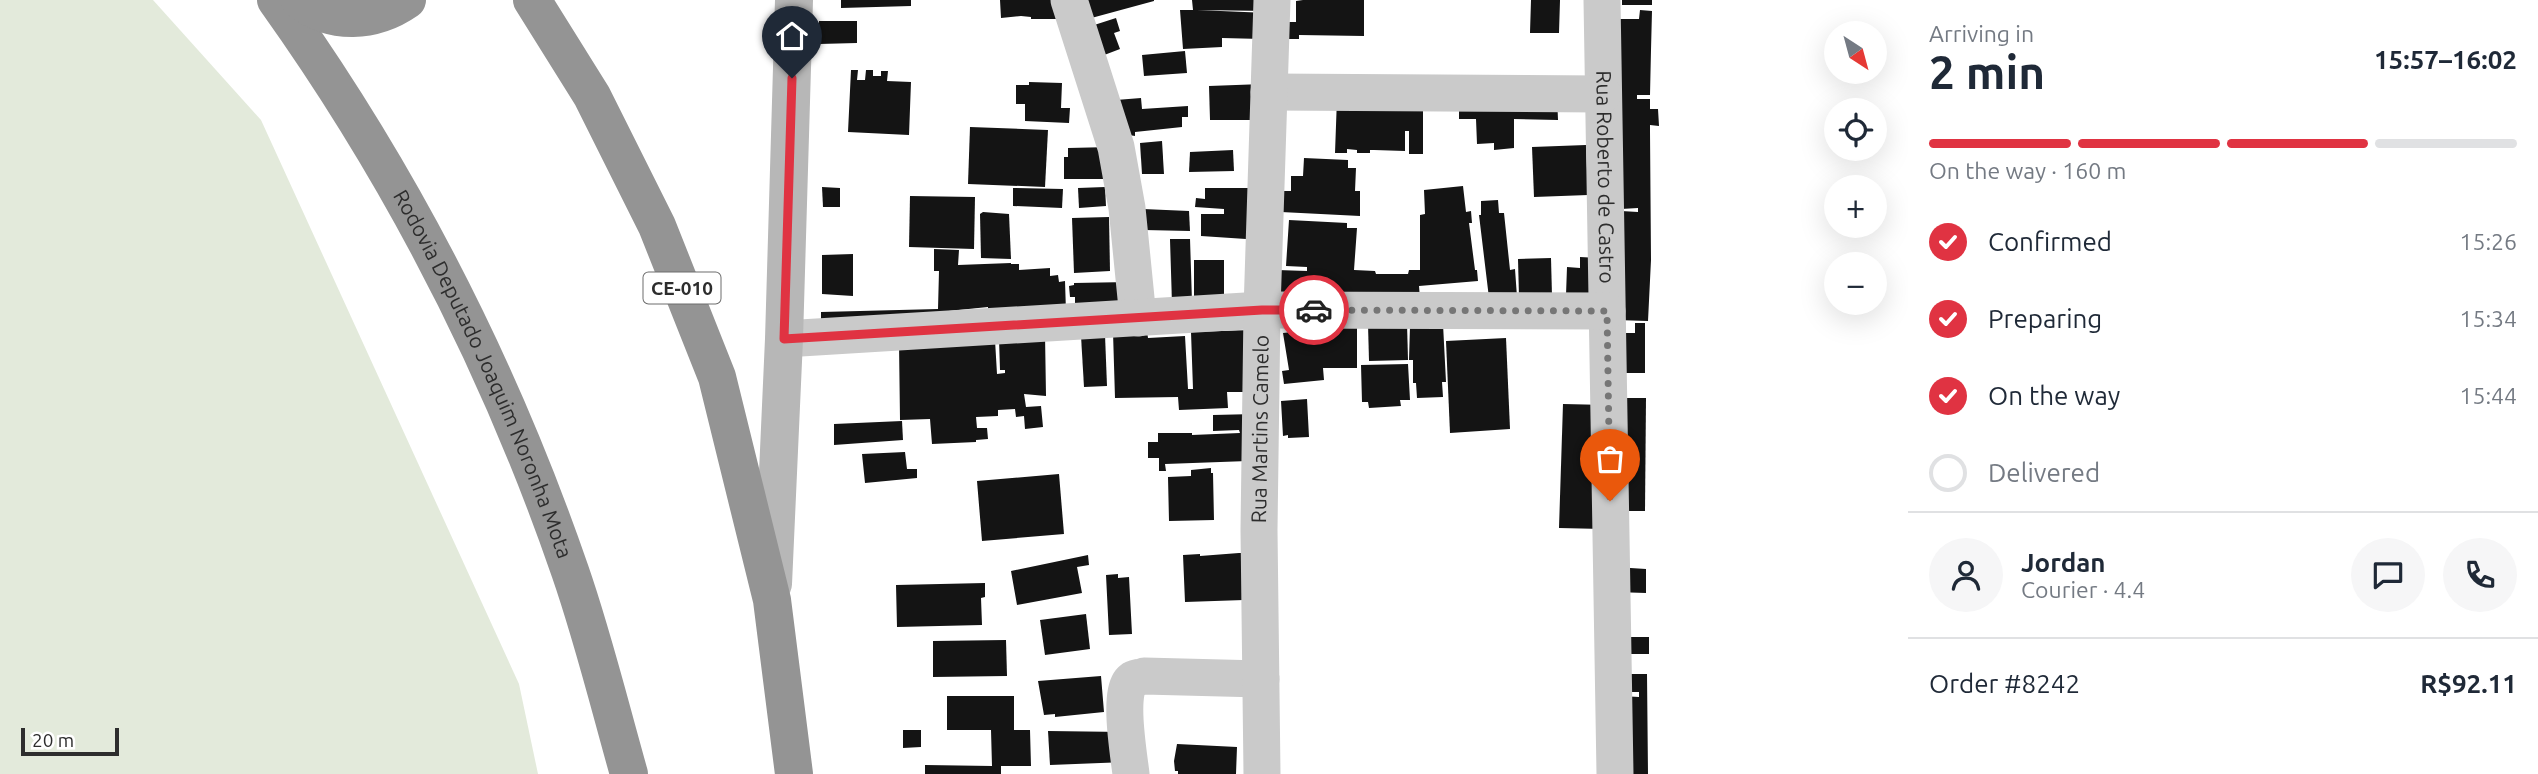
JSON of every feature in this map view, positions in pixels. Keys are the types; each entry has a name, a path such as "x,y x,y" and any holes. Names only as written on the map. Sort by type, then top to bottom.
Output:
{"highway":[{"name":"Rodovia Deputado Joaquim Noronha Mota","path":"276,0 318,58 388,171 463,311 519,440 571,572 629,774"},
{"path":"300,0 336,19 367,18 407,0"},
{"name":"CE-010","path":"532,0 592,96 657,226 717,377 772,600 794,774"}],"street":[{"path":"772,600 784,339 794,0"},
{"path":"1069,0 1116,147 1127,208 1138,318"},
{"name":"Rua Martins Camelo","path":"1262,774 1259,530 1262,310 1272,0"},
{"name":"Rua Roberto de Castro","path":"1602,0 1615,774"},
{"path":"1269,92 1603,94"},
{"path":"784,339 1262,310 1607,311"},
{"path":"1131,774 1124,698 1127,685 1133,678 1144,676 1261,680"}],"green space":[{"path":"0,0 153,0 261,120 519,684 538,774 0,774"}],"building":[{"path":"841,0 911,0 911,6 841,8"},
{"path":"1000,0 1061,0 1058,19 1031,19 1021,16 1001,18"},
{"path":"1079,0 1154,0 1154,1 1084,20"},
{"path":"1192,0 1268,0 1268,11 1197,10 1268,13 1262,39 1222,38 1222,47 1183,49 1180,10 1193,10"},
{"path":"1364,0 1364,36 1299,35 1299,39 1288,39 1288,22 1296,22 1296,1"},
{"path":"1531,0 1560,0 1559,33 1530,33"},
{"path":"1622,0 1652,0 1652,5 1622,5"},
{"path":"1640,10 1652,11 1650,95 1637,95 1637,99 1650,99 1650,109 1658,109 1659,126 1650,125 1651,260 1648,321 1616,320 1621,211 1638,212 1638,208 1621,209 1616,19 1639,19"},
{"path":"1116,18 1120,31 1114,33 1120,49 1099,57 1088,27"},
{"path":"819,21 857,21 857,43 819,44"},
{"path":"1185,51 1187,73 1144,76 1142,55"},
{"path":"851,70 858,70 857,80 865,80 866,70 873,70 873,76 881,76 881,71 888,71 887,81 911,82 909,135 848,132"},
{"path":"1029,82 1062,83 1061,108 1070,108 1069,123 1025,121 1025,104 1016,104 1016,85 1029,85"},
{"path":"1263,84 1263,120 1210,120 1209,86"},
{"path":"1557,95 1558,120 1514,119 1514,148 1494,150 1494,143 1477,144 1476,119 1459,119 1459,103"},
{"path":"1141,98 1142,109 1188,106 1188,117 1182,117 1182,127 1129,135 1116,100"},
{"path":"1337,98 1423,99 1423,154 1409,154 1409,131 1405,131 1405,151 1370,150 1370,153 1357,153 1357,150 1347,149 1347,153 1335,153"},
{"path":"970,127 1048,130 1045,187 968,184"},
{"path":"1162,141 1164,174 1142,174 1140,143"},
{"path":"1586,145 1588,195 1534,197 1532,147"},
{"path":"1111,147 1106,179 1064,179 1064,157 1068,157 1068,148"},
{"path":"1233,150 1234,171 1189,172 1190,152"},
{"path":"1304,158 1348,160 1348,168 1356,168 1355,191 1360,191 1360,216 1281,212 1282,191 1291,191 1291,176 1303,176"},
{"path":"1463,186 1466,212 1471,211 1472,223 1469,223 1478,281 1419,286 1420,299 1275,304 1277,270 1307,271 1307,267 1286,266 1289,220 1347,223 1347,228 1357,228 1354,270 1375,271 1376,274 1408,274 1409,270 1420,270 1420,215 1425,214 1424,190"},
{"path":"822,187 840,188 840,207 823,207"},
{"path":"1105,187 1106,206 1079,208 1078,188"},
{"path":"1013,188 1063,189 1062,208 1013,206"},
{"path":"1205,188 1248,188 1261,240 1201,236 1201,214 1224,214 1224,209 1195,207 1196,198 1205,199"},
{"path":"910,196 975,197 974,249 909,247"},
{"path":"1498,200 1499,213 1504,213 1510,270 1515,269 1517,297 1489,298 1479,215 1481,201"},
{"path":"1143,209 1189,211 1190,231 1144,230"},
{"path":"980,214 1009,214 1011,259 981,258"},
{"path":"1109,217 1110,271 1074,273 1072,218"},
{"path":"1170,239 1190,239 1192,303 1172,304"},
{"path":"934,249 959,250 958,265 1011,263 1019,264 1019,270 1050,268 1050,276 1058,275 1059,282 1065,281 1066,312 988,317 988,307 821,324 821,312 938,309 939,271 934,271"},
{"path":"853,254 853,296 822,294 822,255"},
{"path":"1580,257 1599,258 1597,296 1566,295 1567,267 1580,268"},
{"path":"1551,258 1552,296 1519,297 1518,259"},
{"path":"1194,260 1224,260 1224,303 1194,304"},
{"path":"1129,282 1130,304 1075,308 1075,297 1070,297 1069,286 1074,283"},
{"path":"1407,323 1408,360 1369,361 1368,324"},
{"path":"1635,323 1645,323 1645,373 1622,373 1620,333 1635,333"},
{"path":"1357,324 1357,368 1323,368 1324,380 1284,384 1282,371 1289,370 1283,333 1322,329 1322,326"},
{"path":"1443,324 1446,382 1442,382 1443,397 1417,398 1416,383 1413,383 1413,360 1409,360 1410,326"},
{"path":"1252,330 1256,392 1227,392 1228,408 1179,410 1178,397 1115,398 1113,332 1147,331 1148,338 1185,336 1188,389 1193,389 1191,332"},
{"path":"1045,334 1046,396 1024,394 1026,407 1041,406 1043,427 1025,429 1024,416 1016,417 1015,409 998,410 998,416 976,417 977,428 987,428 988,439 932,444 930,419 900,420 899,343 995,340 997,374 1005,373 1005,370 1000,370 999,339"},
{"path":"1105,335 1107,386 1084,387 1081,336"},
{"path":"1506,338 1510,429 1450,433 1446,341"},
{"path":"1408,364 1410,400 1400,400 1401,406 1369,408 1368,402 1362,402 1361,365"},
{"path":"1619,398 1646,398 1645,511 1617,511"},
{"path":"1307,399 1309,437 1283,436 1281,401"},
{"path":"1563,404 1607,405 1603,529 1559,528"},
{"path":"1255,414 1248,461 1165,464 1166,471 1159,471 1159,458 1148,458 1148,442 1158,442 1158,433 1240,433 1239,430 1213,431 1213,415"},
{"path":"902,421 903,440 834,445 834,424"},
{"path":"905,452 907,469 917,469 917,478 865,483 862,454"},
{"path":"1211,468 1214,520 1169,521 1168,477 1191,476 1191,470"},
{"path":"1059,474 1064,534 982,541 977,481"},
{"path":"1255,553 1244,600 1185,602 1183,555"},
{"path":"1088,555 1089,565 1077,567 1082,593 1017,605 1011,571"},
{"path":"1615,567 1646,569 1646,593 1615,592"},
{"path":"1118,574 1118,578 1129,577 1132,634 1109,635 1106,575"},
{"path":"985,583 985,597 981,598 982,625 897,627 896,585"},
{"path":"1086,614 1090,649 1045,655 1040,620"},
{"path":"1617,637 1649,637 1649,654 1617,654"},
{"path":"1006,640 1007,676 933,677 933,641"},
{"path":"1621,674 1647,674 1648,774 1624,774 1621,696 1639,697 1639,692 1622,692"},
{"path":"1101,676 1104,712 1055,717 1055,714 1044,715 1038,681"},
{"path":"947,696 1014,696 1014,730 1030,730 1031,766 1001,766 1001,774 925,774 925,765 992,766 991,730 947,730"},
{"path":"903,730 921,730 921,747 903,748"},
{"path":"1048,731 1124,732 1126,762 1050,765"},
{"path":"1177,744 1237,747 1236,774 1178,774 1174,761"}],"way so far":[{"path":"1314,310 1607,311 1610,501"}],"route":[{"path":"792,78 784,339 1262,310 1314,310"}]}
